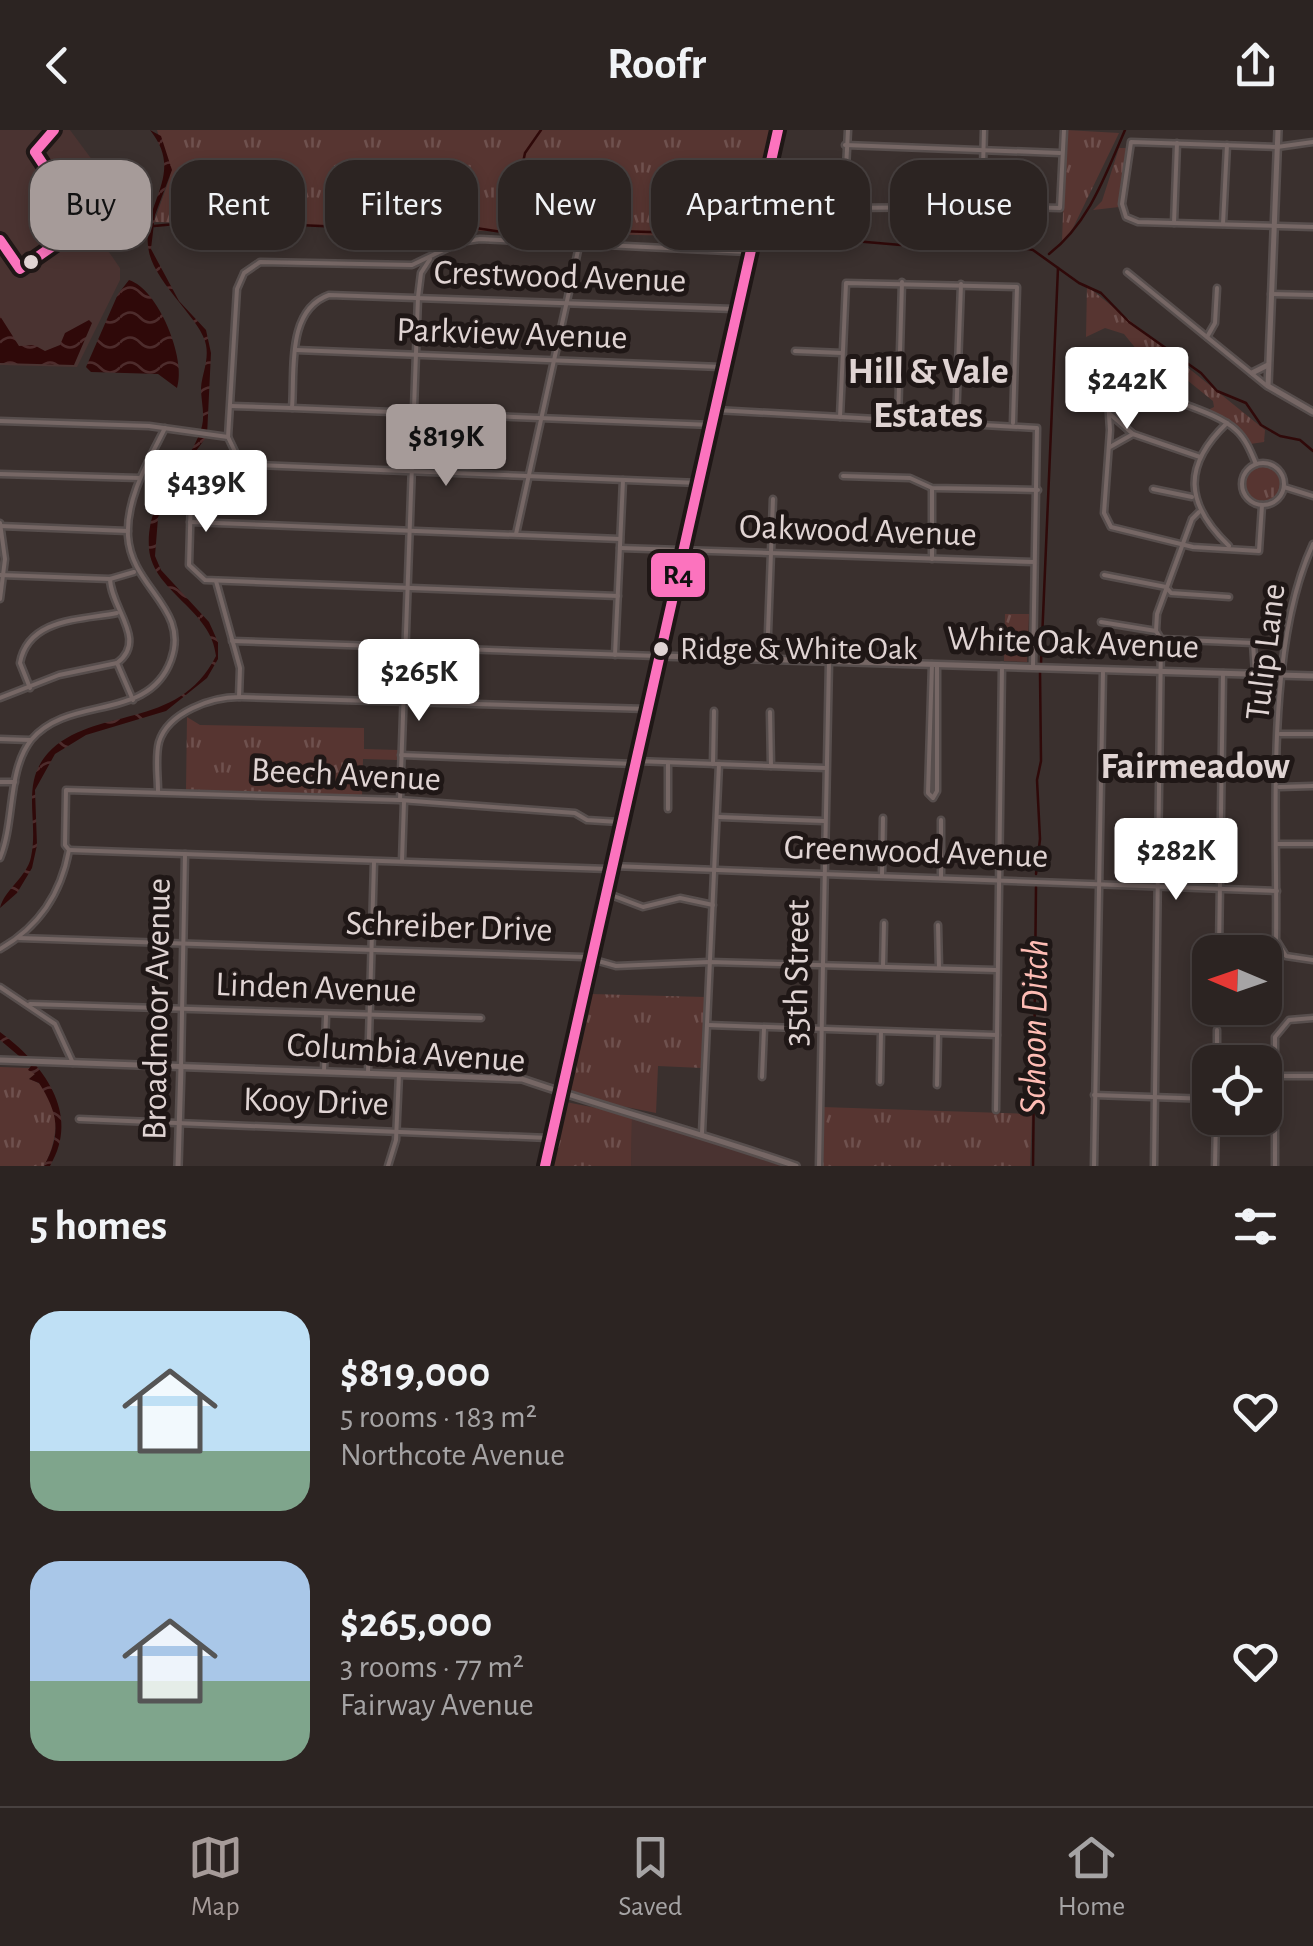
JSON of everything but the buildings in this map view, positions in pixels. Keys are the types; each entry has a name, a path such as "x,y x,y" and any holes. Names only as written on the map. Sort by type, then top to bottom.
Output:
{"main road":[{"path":"772,160 778,130"},
{"path":"545,1166 753,250"}],"street":[{"path":"846,160 848,130"},
{"path":"983,160 984,130"},
{"path":"1047,208 1060,208 1064,130"},
{"path":"1268,386 1278,130"},
{"path":"1313,142 1277,146 1131,142 1123,212 1138,222 1313,227"},
{"path":"1174,223 1177,143"},
{"path":"846,145 1063,154"},
{"path":"1224,224 1227,145"},
{"path":"498,241 474,239 412,264 260,262 238,283 228,437 234,455 248,464 699,483"},
{"path":"516,534 578,250"},
{"path":"402,861 402,702 418,297 421,273 430,258"},
{"path":"1127,272 1268,386 1313,412"},
{"path":"840,417 843,291 851,280 961,284 1017,287 1013,424"},
{"path":"898,420 902,282"},
{"path":"956,422 961,284"},
{"path":"1207,337 1215,323 1217,288"},
{"path":"1158,297 1164,290"},
{"name":"Crestwood Avenue","path":"292,408 300,322 321,298 344,294 739,310"},
{"path":"1271,294 1313,296"},
{"name":"Parkview Avenue","path":"296,350 726,367"},
{"path":"795,351 842,354"},
{"path":"1256,464 1244,439 1227,423 1126,376 1112,352 1104,357 1110,414 1110,447 1104,469 1106,522 1118,532 1184,545 1260,551 1262,505"},
{"path":"1252,373 1268,364"},
{"path":"1108,382 1126,376"},
{"path":"230,406 712,425"},
{"path":"716,410 1037,428 1033,668"},
{"path":"1110,414 1133,434 1200,456"},
{"path":"0,421 165,428 228,437"},
{"path":"1227,423 1200,456 1194,498 1200,512 1229,546"},
{"path":"0,858 16,782 31,740 66,716 133,700 163,676 175,634 170,614 136,572 128,530 140,478 165,428"},
{"path":"1110,447 1133,434"},
{"path":"1284,487 1276,500 1262,505 1247,497 1242,487 1246,471 1256,464 1275,466 1284,487 1313,496"},
{"path":"0,474 140,478"},
{"path":"843,476 910,478 932,488 1038,490"},
{"path":"615,654 622,480"},
{"path":"932,488 932,558"},
{"path":"1152,489 1194,498"},
{"path":"190,496 189,564 197,577 216,581 618,596"},
{"path":"767,659 773,499"},
{"path":"1154,1166 1162,670 1161,640 1156,631 1166,587 1192,519 1200,512"},
{"path":"190,522 620,539"},
{"path":"0,599 0,525 128,530"},
{"name":"Tulip Lane","path":"1313,544 1294,595 1282,675 1277,891 1279,949 1291,959 1313,960"},
{"name":"Oakwood Avenue","path":"620,548 1034,562"},
{"path":"2,575 110,579 136,572"},
{"path":"1104,575 1166,587 1171,593 1229,596"},
{"path":"0,698 59,675 117,663 131,642 118,613 110,579"},
{"path":"216,581 240,668 239,697"},
{"path":"30,688 20,663 34,634 52,626 118,613"},
{"path":"1101,622 1156,631"},
{"path":"1161,640 1254,642 1255,674"},
{"name":"White Oak Avenue","path":"232,641 1313,676"},
{"name":"35th Street","path":"818,1166 829,661"},
{"path":"117,663 133,700"},
{"path":"935,664 937,791 933,798 928,794 935,664"},
{"path":"996,1110 1002,666"},
{"path":"1094,1166 1103,670"},
{"path":"1219,935 1223,673"},
{"path":"158,792 158,748 166,730 208,698 648,710"},
{"path":"702,1133 719,818 714,711"},
{"path":"770,712 770,766"},
{"path":"1280,734 1313,734"},
{"path":"0,739 31,740"},
{"path":"401,756 827,768"},
{"path":"668,762 668,808"},
{"path":"0,782 16,782"},
{"path":"1279,787 1313,786"},
{"name":"Beech Avenue","path":"69,850 65,845 66,790 402,801 575,813 586,820 622,822"},
{"path":"719,818 826,821"},
{"path":"882,875 884,818"},
{"path":"941,820 941,877"},
{"path":"0,823 10,823"},
{"path":"1278,844 1313,844"},
{"path":"0,950 18,938 58,894 69,850"},
{"name":"Greenwood Avenue","path":"69,850 1277,891"},
{"name":"Broadmoor Avenue","path":"178,1166 185,854"},
{"path":"368,1072 374,860"},
{"path":"606,893 644,907 680,898 713,905"},
{"path":"883,966 884,923"},
{"path":"938,925 939,968"},
{"name":"Schreiber Drive","path":"18,938 592,958 616,966 709,962 996,970"},
{"path":"0,987 30,1004 61,1031 73,1064"},
{"name":"Linden Avenue","path":"30,1004 481,1018"},
{"path":"324,1071 326,1014"},
{"path":"1275,1045 1275,1037 1289,1020 1313,1018"},
{"path":"708,1025 997,1035"},
{"path":"762,1077 764,1028"},
{"path":"1218,1030 1218,1045"},
{"path":"880,1082 881,1032"},
{"path":"938,1033 938,1084"},
{"name":"Columbia Avenue","path":"0,1060 522,1079 562,1096 629,1109 796,1166"},
{"path":"388,1166 396,1130 399,1074"},
{"path":"1282,1076 1313,1076"},
{"path":"1094,1096 1192,1098"},
{"name":"Kooy Drive","path":"79,1119 552,1138"},
{"path":"1215,1166 1216,1135"},
{"path":"1275,1135 1275,1166"}],"shaded area":[{"path":"0,130 70,130 92,160 30,160 30,250 107,250 120,268 120,280 77,367 0,365"},
{"path":"632,1115 782,1166 631,1166"}],"green space":[{"path":"157,130 774,130 767,160 651,160 651,235 631,235 631,160 498,160 498,231 478,231 478,160 325,160 325,227 305,226 305,160 171,160 171,222 154,222 170,177"},
{"path":"1066,130 1119,133 1073,228 1062,242"},
{"path":"1119,148 1127,148 1119,207 1093,210 1102,201"},
{"path":"1087,286 1265,430 1264,442 1250,444 1229,421 1208,410 1214,407 1213,401 1187,380 1147,362 1133,377 1146,361 1124,334 1105,328 1086,337"},
{"path":"1263,466 1276,471 1281,484 1276,497 1263,502 1250,497 1245,484 1250,471"},
{"path":"1005,614 1029,614 1027,662 1004,661"},
{"path":"187,717 200,725 364,728 364,749 398,750 398,760 363,759 362,796 186,791"},
{"path":"591,994 705,997 702,1068 658,1066 656,1113 572,1096 568,1090"},
{"path":"0,1067 30,1068 35,1074 29,1079 41,1085 54,1105 53,1143 44,1166 0,1166"},
{"path":"566,1102 632,1115 631,1166 552,1166"},
{"path":"822,1107 1032,1114 1030,1166 821,1166"}],"water":[{"path":"150,130 161,136 171,167 155,215 151,249 151,216 163,176 160,146"},
{"path":"151,249 179,301 206,330 211,353 207,436 166,492 158,518 155,556 161,570 209,622 218,642 218,659 207,678 166,711 86,735 55,754 35,790 37,845 32,868 17,893 0,908 31,857 32,790 48,753 88,728 158,707 180,696 200,680 216,656 204,626 161,577 149,549 154,512 202,426 201,388 207,351 197,325 160,276"},
{"path":"129,280 150,297 168,326 178,360 177,388 158,374 91,372 86,367 118,294"},
{"path":"0,316 19,346 34,345 45,351 60,345 65,333 89,320 92,323 74,365 0,363"},
{"path":"0,1032 30,1059 53,1091 62,1127 50,1166 44,1166 55,1133 54,1114 39,1083 29,1079 35,1074 28,1070 31,1066 0,1040"}],"waterway":[{"path":"524,160 541,130"},
{"path":"1049,254 1085,213 1125,130"},
{"path":"154,226 208,221 365,228 415,213 437,222 515,234 583,230 651,232"},
{"path":"870,242 901,245 965,236 1033,250 1079,283 1101,293 1129,322 1201,373 1217,391 1246,403 1261,425 1280,436 1300,440 1313,451"},
{"name":"Schoon Ditch","path":"1041,663 1058,268"},
{"name":"Schoon Ditch","path":"1036,874 1040,839 1040,672"},
{"name":"Schoon Ditch","path":"1033,1166 1036,887"}],"transit line":[{"name":"R4","path":"0,240 20,269 83,225 35,152 54,130"},
{"name":"R4","path":"545,1166 778,130"}],"place":[{"name":"Ridge & White Oak","path":"661,649"}],"district":[{"name":"Hill & Vale Estates","path":"928,394"},
{"name":"Fairmeadow","path":"1195,767"}]}
